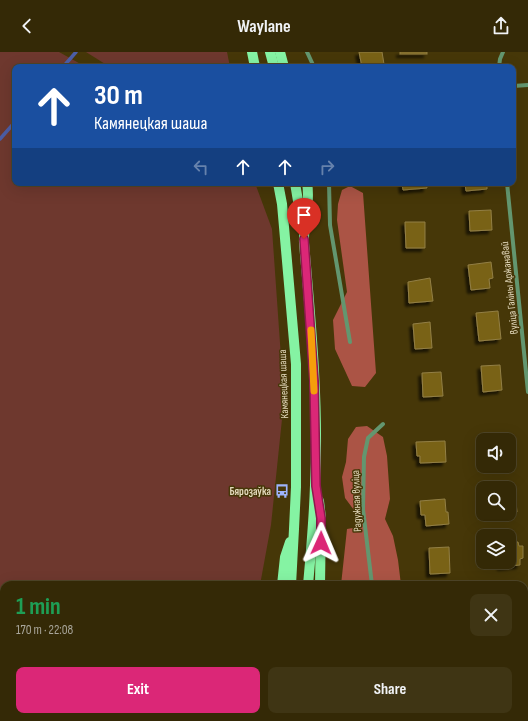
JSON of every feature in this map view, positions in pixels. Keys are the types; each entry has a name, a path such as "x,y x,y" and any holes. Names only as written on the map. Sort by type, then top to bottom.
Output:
{"main road":[{"path":"252,52 254,64"},
{"path":"270,52 273,64"},
{"path":"280,52 283,64"},
{"name":"Камянецкая шаша","path":"279,186 282,204 296,364 297,441 294,529 290,581"},
{"path":"295,186 304,239 314,381 316,486 308,581"},
{"path":"304,239 309,194 308,186"},
{"path":"316,486 321,518 320,581"},
{"path":"282,581 285,557 294,529"}],"street":[{"path":"307,52 313,64"},
{"path":"499,64 503,52"},
{"path":"516,86 528,86"},
{"path":"329,186 330,224 350,342"},
{"name":"вуліца Галіны Аржанавай","path":"507,186 528,392"},
{"name":"Радужная вуліца","path":"372,581 363,509 364,457 368,438 383,424"}],"shaded area":[{"path":"0,52 59,52 81,64 12,64 12,186 256,186 272,229 284,400 271,525 261,581 0,581"},
{"path":"86,52 227,52 229,64 105,64"},
{"path":"350,186 363,193 376,373 365,387 352,386 335,349 333,320 347,292 337,220 338,204 342,190"},
{"path":"367,426 383,437 387,456 390,499 385,519 393,536 401,581 341,581 347,529 359,527 360,518 345,498 342,477 346,462 348,439 356,427"}],"building":[{"path":"359,52 382,52 384,64 361,64"},
{"path":"400,52 427,52 427,54 400,54"},
{"path":"402,186 427,186 427,188 403,190"},
{"path":"465,186 487,186 487,189 466,191"},
{"path":"491,210 492,230 470,231 469,211"},
{"path":"405,222 425,222 425,248 406,248"},
{"path":"491,262 493,278 489,279 490,288 471,290 468,265"},
{"path":"430,278 433,301 409,303 408,282"},
{"path":"498,311 501,339 479,341 476,313"},
{"path":"430,322 432,348 415,349 413,324"},
{"path":"500,365 502,390 483,392 481,366"},
{"path":"441,372 443,396 423,397 422,373"},
{"path":"445,441 446,462 420,463 420,456 417,456 416,442"},
{"path":"445,499 449,524 426,526 425,515 421,515 420,501"},
{"path":"516,542 518,542 519,546 523,546 523,558 520,559 520,565 516,565"},
{"path":"449,547 450,573 430,574 429,548"}],"waterway":[{"path":"66,64 76,52"},
{"path":"0,139 12,125"}],"slow traffic":[{"path":"311,330 314,391"}],"place":[{"name":"Бярозаўка","path":"282,491"}],"route":[{"path":"304,239 314,381 316,486 321,518 321,543"}]}
